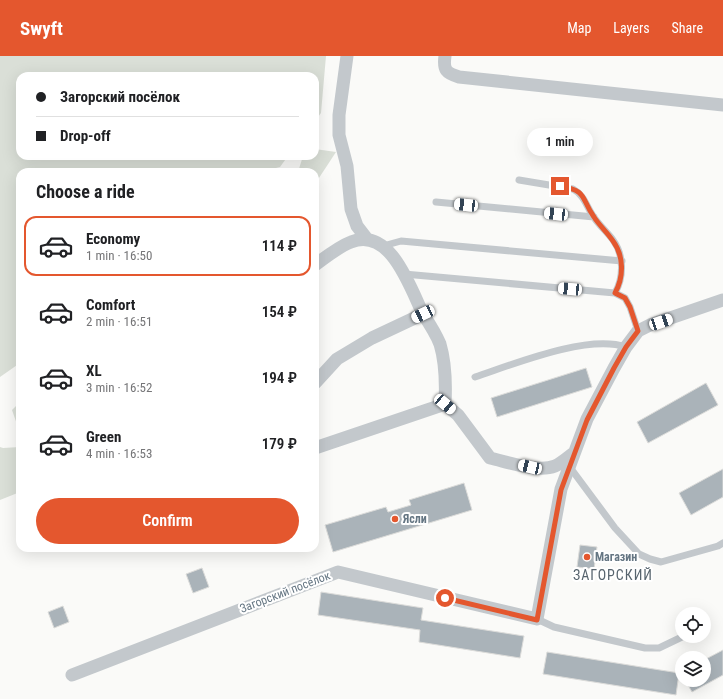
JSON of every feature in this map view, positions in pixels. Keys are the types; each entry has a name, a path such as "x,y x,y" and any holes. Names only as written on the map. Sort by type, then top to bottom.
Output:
{"street":[{"path":"347,56 339,115 339,134 347,166 351,209 357,226 367,239"},
{"path":"444,56 443,64 445,70 451,75 459,77 723,105"},
{"path":"319,263 351,242 367,239 377,242 390,251 404,274 423,314 440,344 445,369 445,404"},
{"path":"537,620 561,490 587,420 626,347 638,331 650,325 723,300"},
{"path":"319,379 337,360 372,338 423,314"},
{"path":"319,447 445,404"},
{"path":"445,404 458,415 490,458 530,467 544,468 555,466 572,459"},
{"name":"Загорский посёлок","path":"72,675 338,572 537,620"}],"lane":[{"path":"519,180 573,189 580,193 594,218 614,242 622,262 620,284 615,293"},
{"path":"436,202 594,218"},
{"path":"383,246 401,241 622,262"},
{"path":"404,274 615,293 625,298 630,307 638,331"},
{"path":"475,377 555,350 600,343 617,344 626,347"},
{"path":"572,459 615,528 639,554 661,562 718,546 723,543"},
{"path":"537,620 554,627 645,648 659,648 675,640"}],"shaded area":[{"path":"0,56 326,56 321,113 319,116 319,72 16,72 16,160 285,160 280,167 276,168 16,168 16,366 0,377"},
{"path":"319,150 336,152 319,178 319,168 299,168 302,160 319,160"},
{"path":"16,406 16,422 12,410"},
{"path":"0,447 16,447 16,494 0,500"}],"building":[{"path":"586,368 592,387 497,417 491,398"},
{"path":"706,383 718,405 648,443 637,422"},
{"path":"723,469 723,497 691,515 679,493"},
{"name":"Ясли","path":"464,483 472,510 333,552 325,525 386,507 388,512 411,505 409,500"},
{"name":"Магазин","path":"580,545 597,547 594,569 577,567"},
{"path":"202,568 209,587 193,593 186,574"},
{"path":"321,592 423,608 421,620 524,636 520,658 419,642 420,630 318,615"},
{"path":"63,606 69,622 54,628 48,612"},
{"path":"723,650 723,675 711,682 711,656"},
{"path":"547,652 675,672 675,687 677,687 676,695 543,674"},
{"path":"689,687 701,687 692,692"}],"place":[{"name":"Ясли","path":"395,519"},
{"name":"Магазин","path":"587,557"}],"district":[{"name":"ЗАГОРСКИЙ","path":"613,575"}],"route":[{"path":"445,598 537,620 561,490 587,420 626,347 638,331 630,307 625,298 615,293 620,284 622,262 614,242 594,218 580,193 573,189 560,186"}]}
